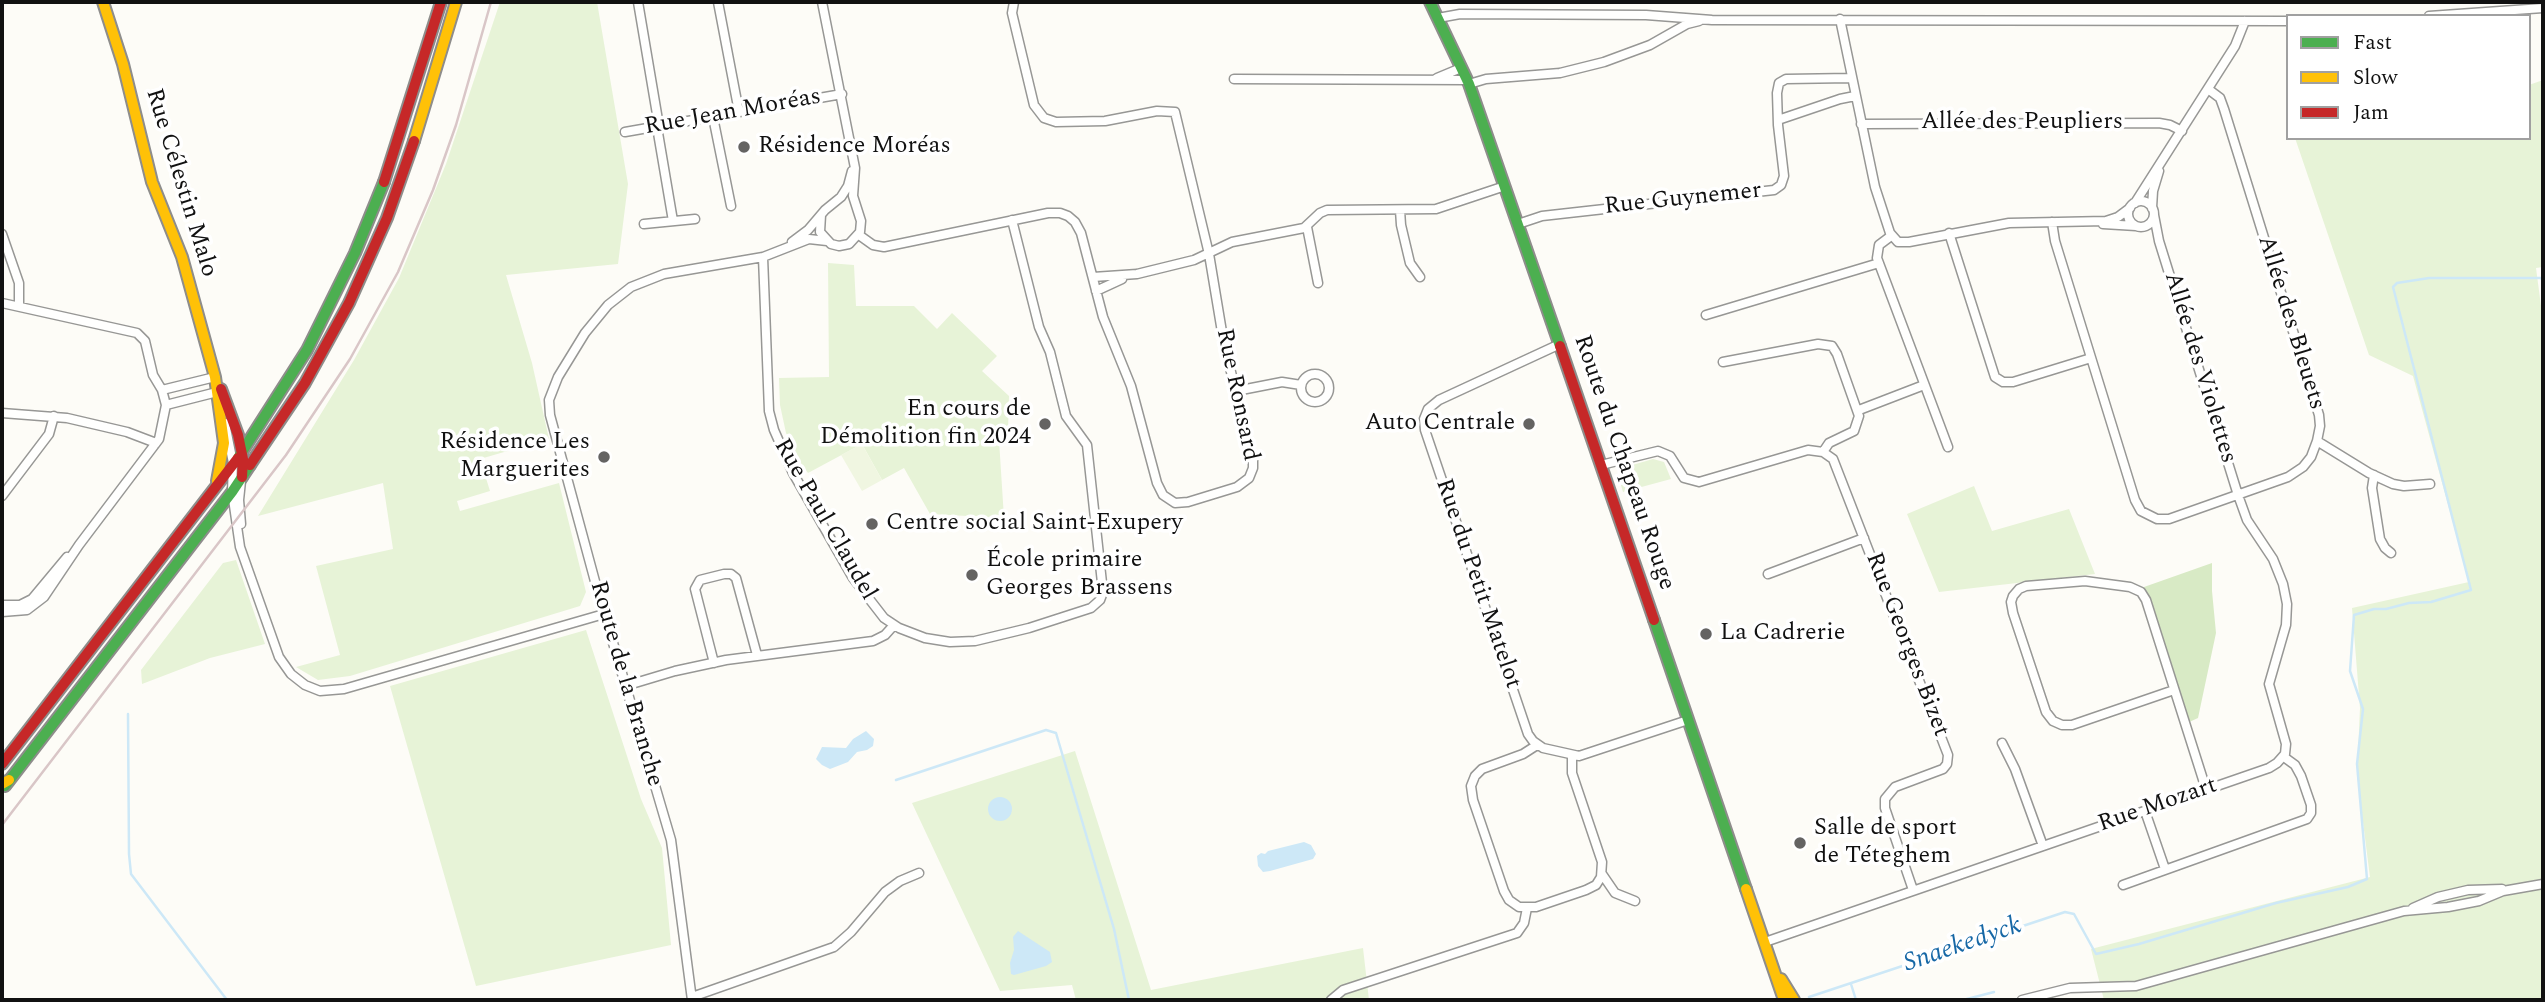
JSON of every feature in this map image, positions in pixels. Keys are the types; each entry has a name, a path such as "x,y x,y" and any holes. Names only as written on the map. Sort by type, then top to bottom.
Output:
{"main road":[{"name":"Rue Célestin Malo","path":"103,2 123,64 152,182 182,257 215,377 224,450 215,487"},
{"path":"242,452 301,360 355,253 394,154 441,2"},
{"path":"4,785 242,479 305,383 358,284 400,183 456,2"},
{"name":"Route du Chapeau Rouge","path":"1430,2 1468,82 1505,186 1784,1000"},
{"name":"Rue Célestin Malo","path":"219,395 234,422 242,452 242,479"},
{"name":"Rue Célestin Malo","path":"2,764 242,452"},
{"name":"Route du Chapeau Rouge","path":"1765,942 1794,1000"}],"street":[{"path":"638,2 673,221"},
{"path":"718,2 739,112"},
{"path":"816,2 830,35"},
{"path":"767,256 809,239 843,246 852,243 859,235 862,224 853,196 856,173 822,2"},
{"name":"Rue Ronsard","path":"1014,2 1012,13 1034,105 1044,118 1056,122 1105,121 1157,111 1175,112 1209,254 1223,337 1253,460 1251,475 1237,487 1180,503 1170,501 1158,487 1138,405 1103,317 1096,291"},
{"path":"2444,14 2543,8"},
{"path":"1438,18 1460,14 1712,20 2286,21"},
{"path":"1669,17 1674,25 1670,36"},
{"path":"1840,19 1875,187 1891,236 1898,242 2003,224 2052,222 2141,226 2149,223 2153,211 2154,187 2164,159"},
{"path":"1234,79 1434,79 1468,82 1539,76 1580,69 1625,55 1670,36 1691,23 1712,20"},
{"path":"2090,223 2114,219 2132,205 2208,89 2238,40 2245,21"},
{"path":"1434,79 1461,68"},
{"name":"Rue Guynemer","path":"1518,224 1542,216 1774,190 1781,185 1784,176 1777,91 1781,82 1786,79 1851,78"},
{"name":"Allée des Bleuets","path":"2052,222 2055,241 2091,358 2135,500 2141,511 2153,518 2165,520 2295,473 2308,461 2317,441 2320,422 2229,122 2222,102 2208,89"},
{"name":"Rue Jean Moréas","path":"625,132 842,94"},
{"path":"1778,120 1854,96"},
{"path":"713,117 731,206"},
{"name":"Allée des Peupliers","path":"1861,124 2159,124 2170,125 2182,131"},
{"path":"767,256 802,235 832,205 846,189 853,158"},
{"path":"859,235 873,245 884,247 1054,212 1071,218 1081,233 1096,291 1137,274 1209,254 1232,242 1307,227 1320,213 1327,210 1436,209 1505,186"},
{"path":"2132,205 2144,202 2153,211"},
{"path":"832,205 847,204 858,213"},
{"path":"2132,205 2130,219 2141,226"},
{"path":"1400,209 1410,263 1420,277"},
{"name":"Allée des Violettes","path":"2153,211 2238,495"},
{"path":"821,215 819,230 827,241"},
{"path":"644,224 695,219"},
{"name":"Rue Paul Claudel","path":"767,256 768,399 774,430 793,473 853,578 875,610 894,625 917,636 956,642 982,640 1091,608 1100,600 1102,584 1088,449 1084,437 1066,416 1052,356 1041,333 1012,220"},
{"name":"Allée des Violettes","path":"2141,226 2153,231 2160,241"},
{"path":"1307,227 1318,283"},
{"path":"1949,233 1995,377 2003,382 2014,382 2091,358"},
{"path":"2,234 19,283 19,306"},
{"path":"1891,236 1879,245 1876,253 1948,447"},
{"name":"Route de la Branche","path":"692,998 671,840 604,614 550,415 549,400 560,373 591,325 611,302 635,285 664,274 767,256"},
{"path":"1706,315 1879,263"},
{"path":"1093,277 1137,274"},
{"path":"2,303 138,332 143,338 153,375 162,390 166,405 162,430 156,443 79,545 32,599 20,605 2,604"},
{"name":"Rue du Petit Matelot","path":"1537,745 1528,734 1425,430 1424,419 1428,409 1439,400 1560,344"},
{"path":"1601,464 1658,451 1670,456 1684,478 1699,482 1808,450 1823,452 1829,443 1854,431 1858,422 1858,410 1837,354 1834,348 1827,344 1723,362"},
{"path":"162,390 215,377"},
{"path":"1236,391 1282,382 1301,386"},
{"path":"1858,410 1924,385"},
{"path":"166,405 219,395"},
{"name":"Rue Célestin Malo","path":"219,395 233,463 232,492 237,536 273,640 286,668 310,688 320,691 338,690 604,614"},
{"path":"2,413 54,416 100,425 156,443"},
{"path":"2,496 49,434 54,416"},
{"path":"2317,441 2374,475 2400,486 2430,484"},
{"name":"Rue Georges Bizet","path":"1823,452 1836,464 1948,755 1948,762 1943,769 1895,787 1885,799 1885,808 1913,890"},
{"name":"Rue Célestin Malo","path":"233,463 238,467 242,479 239,511 246,561"},
{"path":"2374,475 2372,488 2380,539 2391,553"},
{"path":"2123,884 2306,819 2312,808 2295,765 2284,757 2286,744 2269,684 2286,630 2286,595 2276,564 2247,520 2238,495"},
{"path":"1769,574 1864,538"},
{"path":"2,612 20,612 37,604 58,579 79,545"},
{"path":"713,663 695,587 700,580 724,574 733,575 737,580 757,655"},
{"path":"2174,690 2072,725 2056,723 2046,712 2011,606 2013,596 2020,589 2030,586 2085,580 2137,589 2146,600 2206,789"},
{"path":"625,686 713,663 757,655 873,641 886,635 894,625"},
{"path":"1602,874 1592,888 1540,906 1527,908 1516,905 1505,895 1473,800 1471,786 1475,776 1482,769 1523,754 1537,745 1572,755 1587,755 1688,720"},
{"path":"2002,743 2015,769 2043,846"},
{"path":"1572,755 1572,773 1601,859 1602,874 1618,895 1635,901"},
{"name":"Rue Mozart","path":"1765,942 2269,768 2284,757"},
{"path":"2145,811 2165,869"},
{"path":"692,998 834,947 851,932 885,892 900,881 919,873"},
{"path":"2022,1000 2070,988 2136,986 2404,911 2442,896 2468,890 2510,889 2543,884"},
{"path":"1331,1000 1343,990 1514,934 1522,926 1527,908"}],"green space":[{"path":"500,2 597,2 628,184 618,264 506,275 532,363 549,439 480,459 490,491 457,501 460,511 559,483 586,592 580,606 350,676 318,680 296,667 340,655 316,566 393,549 383,483 258,516 354,360 399,278 446,164"},
{"path":"2543,80 2543,267 2536,268 2543,321 2543,1000 2104,1000 2091,949 2370,877 2357,775 2360,708 2352,608 2469,582 2413,376 2369,355 2296,140 2531,140 2531,84"},
{"path":"828,263 854,265 856,306 914,306 937,329 952,313 997,356 982,371 1009,396 1008,431 999,440 1004,518 930,514 904,468 882,480 862,444 808,473 798,459 786,433 780,405 779,378 829,377"},
{"path":"862,444 882,480 862,491 841,455"},
{"path":"1653,459 1664,462 1671,479 1623,492 1619,471"},
{"path":"1974,486 1992,531 2069,509 2095,574 1939,592 1907,514"},
{"path":"236,560 265,644 210,658 142,684 141,670 223,563"},
{"path":"2212,563 2216,633 2198,718 2187,723 2144,587"},
{"path":"586,630 641,799 662,848 671,945 476,986 390,686"},
{"path":"1075,751 1151,990 1363,948 1369,1000 1076,1000 1072,985 1000,991 912,803"}],"water":[{"path":"866,731 874,739 873,746 857,752 848,762 830,769 816,759 822,747 846,748 853,739"},
{"path":"1000,797 1008,801 1012,809 1008,817 1000,821 992,817 988,809 992,801"},
{"path":"1304,842 1311,845 1316,854 1313,859 1263,872 1258,866 1257,856 1261,853"},
{"path":"1018,931 1050,952 1052,962 1046,966 1011,974 1013,937"}],"waterway":[{"name":"Snaekedyck","path":"1809,997 2065,912 2074,914 2096,954 2139,944 2276,903 2348,887 2367,879 2357,764 2363,709 2350,671 2354,615 2409,603 2431,602 2471,590 2393,287 2397,283 2429,278 2541,278 2543,281"},
{"path":"128,714 131,874 227,1000"},
{"path":"896,780 1046,730 1056,733 1114,929 1129,1000"},
{"path":"1851,984 1856,1000"},
{"path":"1963,1000 1994,992"}],"railway":[{"path":"2,825 286,455 350,359 398,272 433,190 456,125 491,2"}],"traffic: fast":[{"path":"1430,2 1469,84 1560,346"},
{"path":"238,458 307,350 355,253 384,182"},
{"path":"5,786 250,465"},
{"path":"1654,620 1746,889"}],"traffic: slow":[{"path":"103,2 123,64 152,182 182,257 215,377 224,443 217,481"},
{"path":"414,141 456,2"},
{"path":"2,784 9,780"},
{"path":"1746,889 1784,1000"},
{"path":"1781,979 1794,1000"}],"traffic: jam":[{"path":"384,182 441,2"},
{"path":"250,465 305,383 349,303 387,218 414,141"},
{"path":"1560,346 1654,620"},
{"path":"221,389 238,435 243,459 242,477"},
{"path":"2,764 238,458"}],"place":[{"name":"Résidence Moréas","path":"744,147"},
{"name":"En cours de Démolition fin 2024","path":"1045,424"},
{"name":"Auto Centrale","path":"1529,424"},
{"name":"Résidence Les Marguerites","path":"604,457"},
{"name":"Centre social Saint-Exupery","path":"872,524"},
{"name":"École primaire Georges Brassens","path":"972,575"},
{"name":"La Cadrerie","path":"1706,634"},
{"name":"Salle de sport de Téteghem","path":"1800,843"}]}
